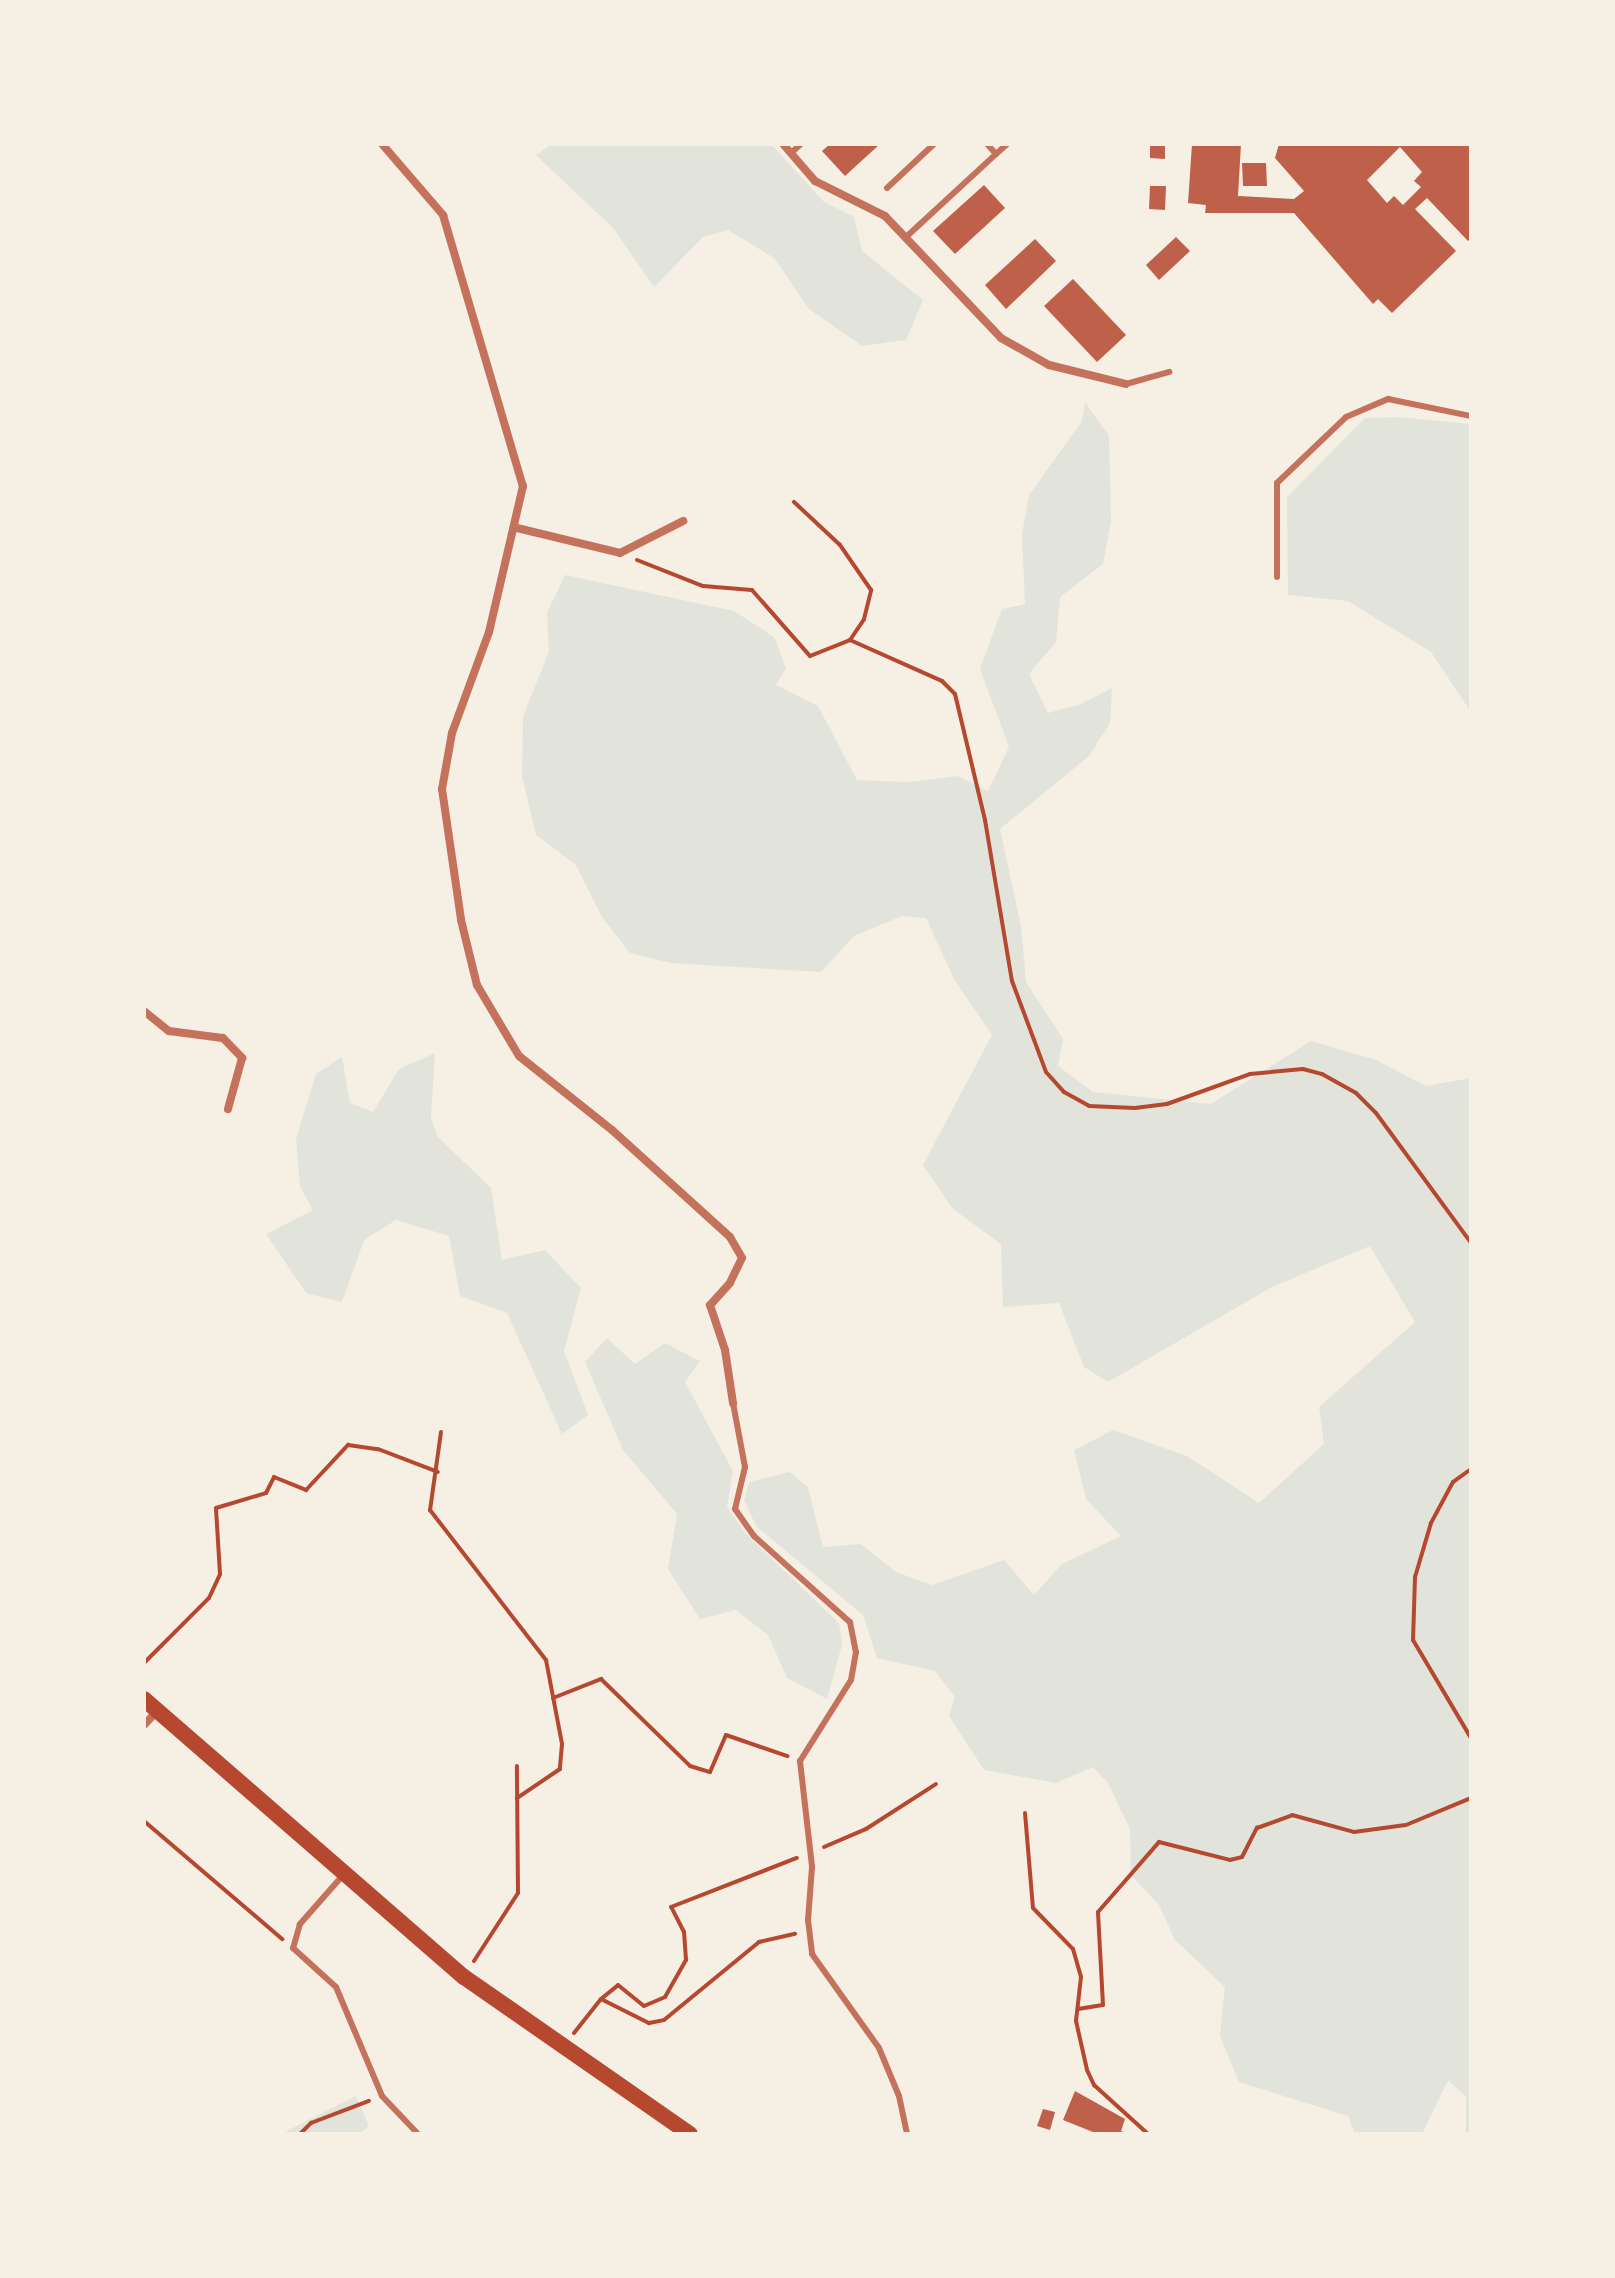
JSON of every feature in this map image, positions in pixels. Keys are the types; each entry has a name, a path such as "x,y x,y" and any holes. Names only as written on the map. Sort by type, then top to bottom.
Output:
{"main road":[{"path":"144,1699 464,1977 690,2134"}],"street":[{"path":"382,144 436,204 458,258 476,338 523,486 517,528 489,632 452,733 442,789 461,920 477,985 519,1056 612,1130 730,1237 742,1258 730,1283 710,1305 725,1350 733,1403"},
{"path":"783,144 815,181 885,216 1001,338 1049,365 1126,384"},
{"path":"517,528 620,553 683,521"},
{"path":"144,1011 169,1031 223,1038 242,1058 228,1109"},
{"path":"144,1725 157,1711"}],"lane":[{"path":"791,153 801,144"},
{"path":"887,188 934,144"},
{"path":"987,144 996,154"},
{"path":"905,238 1007,144"},
{"path":"1126,384 1169,372"},
{"path":"1277,577 1277,483 1346,417 1388,399 1471,416"},
{"path":"733,1403 745,1467 735,1509 754,1536 850,1622 856,1652 851,1680 800,1761 811,1853 809,1931 812,1954 879,2048 907,2134"},
{"path":"344,1874 300,1924 293,1948 336,1987 382,2096 418,2134"}],"path":[{"path":"620,553 703,586 752,590 810,656 850,640 864,619 871,590 840,545 794,502"},
{"path":"850,640 942,681 955,694 985,820 1012,981 1046,1072 1064,1092 1089,1106 1135,1108 1167,1104 1250,1074 1303,1069 1322,1074 1356,1093 1376,1113 1471,1243"},
{"path":"441,1432 438,1472 430,1510 546,1660 562,1744 560,1769 517,1798"},
{"path":"144,1663 209,1598 220,1574 216,1508 266,1493 274,1477 306,1490 348,1445 378,1449 438,1472"},
{"path":"1471,1469 1453,1482 1431,1523 1415,1577 1413,1640 1471,1738"},
{"path":"553,1698 601,1679 690,1766 710,1772 726,1735 800,1761"},
{"path":"464,1977 518,1893 517,1766"},
{"path":"563,2047 601,1999 618,1985 644,2006 665,1997 686,1960 684,1932 671,1907 866,1829 936,1784"},
{"path":"1078,2009 1103,2005 1098,1912 1159,1842 1230,1860 1242,1857 1257,1828 1292,1815 1354,1832 1406,1825 1471,1798"},
{"path":"1025,1813 1033,1908 1073,1949 1081,1977 1076,2021 1094,2085 1148,2134"},
{"path":"144,1821 293,1948"},
{"path":"601,1999 649,2023 664,2020 759,1942 809,1931"},
{"path":"300,2134 311,2123 382,2096"}],"shaded area":[{"path":"552,144 771,144 823,201 854,217 862,251 923,300 906,340 862,346 809,309 774,258 728,230 703,237 654,287 613,228 536,155"},
{"path":"1085,402 1109,436 1111,521 1103,564 1060,597 1056,642 1029,674 1048,713 1081,704 1112,688 1110,723 1089,756 1000,829 1021,926 1026,982 1063,1039 1058,1066 1093,1092 1211,1104 1311,1041 1376,1060 1426,1086 1471,1078 1471,2134 1466,2134 1466,2097 1448,2080 1422,2134 1355,2134 1348,2116 1239,2082 1220,2036 1225,1987 1175,1940 1159,1905 1131,1875 1130,1829 1108,1783 1093,1767 1056,1783 984,1770 949,1716 955,1697 935,1671 877,1658 863,1615 756,1526 744,1500 749,1482 790,1472 808,1487 823,1547 861,1544 896,1572 932,1585 1004,1560 1034,1595 1062,1564 1121,1536 1086,1499 1074,1450 1113,1430 1187,1456 1259,1503 1324,1444 1319,1407 1415,1322 1370,1246 1272,1287 1108,1382 1084,1367 1059,1303 1003,1307 1001,1244 953,1209 923,1165 992,1035 954,979 926,918 902,916 854,936 821,972 671,963 630,953 602,917 576,865 536,835 522,776 523,716 549,652 547,613 565,575 734,611 774,637 786,668 776,685 818,706 857,780 908,782 958,776 988,791 1009,747 980,669 1002,609 1025,604 1022,534 1029,495 1082,421"},
{"path":"1399,417 1471,424 1471,712 1431,652 1348,601 1288,595 1287,497 1365,418"},
{"path":"435,1053 431,1118 438,1137 491,1188 502,1260 545,1250 581,1288 564,1351 588,1415 562,1434 507,1313 460,1296 449,1236 396,1220 364,1240 342,1302 306,1293 266,1234 313,1210 300,1187 296,1139 316,1074 342,1057 350,1103 373,1112 399,1069"},
{"path":"607,1338 635,1364 665,1343 700,1361 685,1382 733,1471 727,1507 745,1533 839,1623 842,1645 827,1699 787,1678 768,1635 736,1610 700,1619 668,1569 677,1514 623,1450 585,1362"},
{"path":"356,2096 369,2126 359,2134 281,2134"}],"building":[{"path":"830,144 880,144 845,176 822,151"},
{"path":"1150,144 1165,144 1165,159 1150,158"},
{"path":"1192,144 1241,144 1238,196 1294,199 1304,191 1275,158 1279,144 1471,144 1471,238 1468,241 1427,198 1415,209 1456,251 1392,313 1378,299 1373,304 1294,213 1205,213 1206,205 1188,203","holes":["1400,147 1422,172 1414,181 1421,187 1403,205 1394,196 1387,203 1367,180"]},
{"path":"1242,163 1266,163 1267,186 1243,186"},
{"path":"984,185 1005,208 955,254 933,231"},
{"path":"1150,186 1166,186 1165,210 1149,209"},
{"path":"1176,237 1190,251 1159,280 1146,265"},
{"path":"1035,239 1056,261 1006,309 985,285"},
{"path":"1073,279 1126,335 1097,362 1044,306"},
{"path":"1075,2091 1125,2119 1121,2131 1129,2134 1098,2134 1063,2120"},
{"path":"1043,2109 1055,2112 1050,2130 1037,2126"}]}
